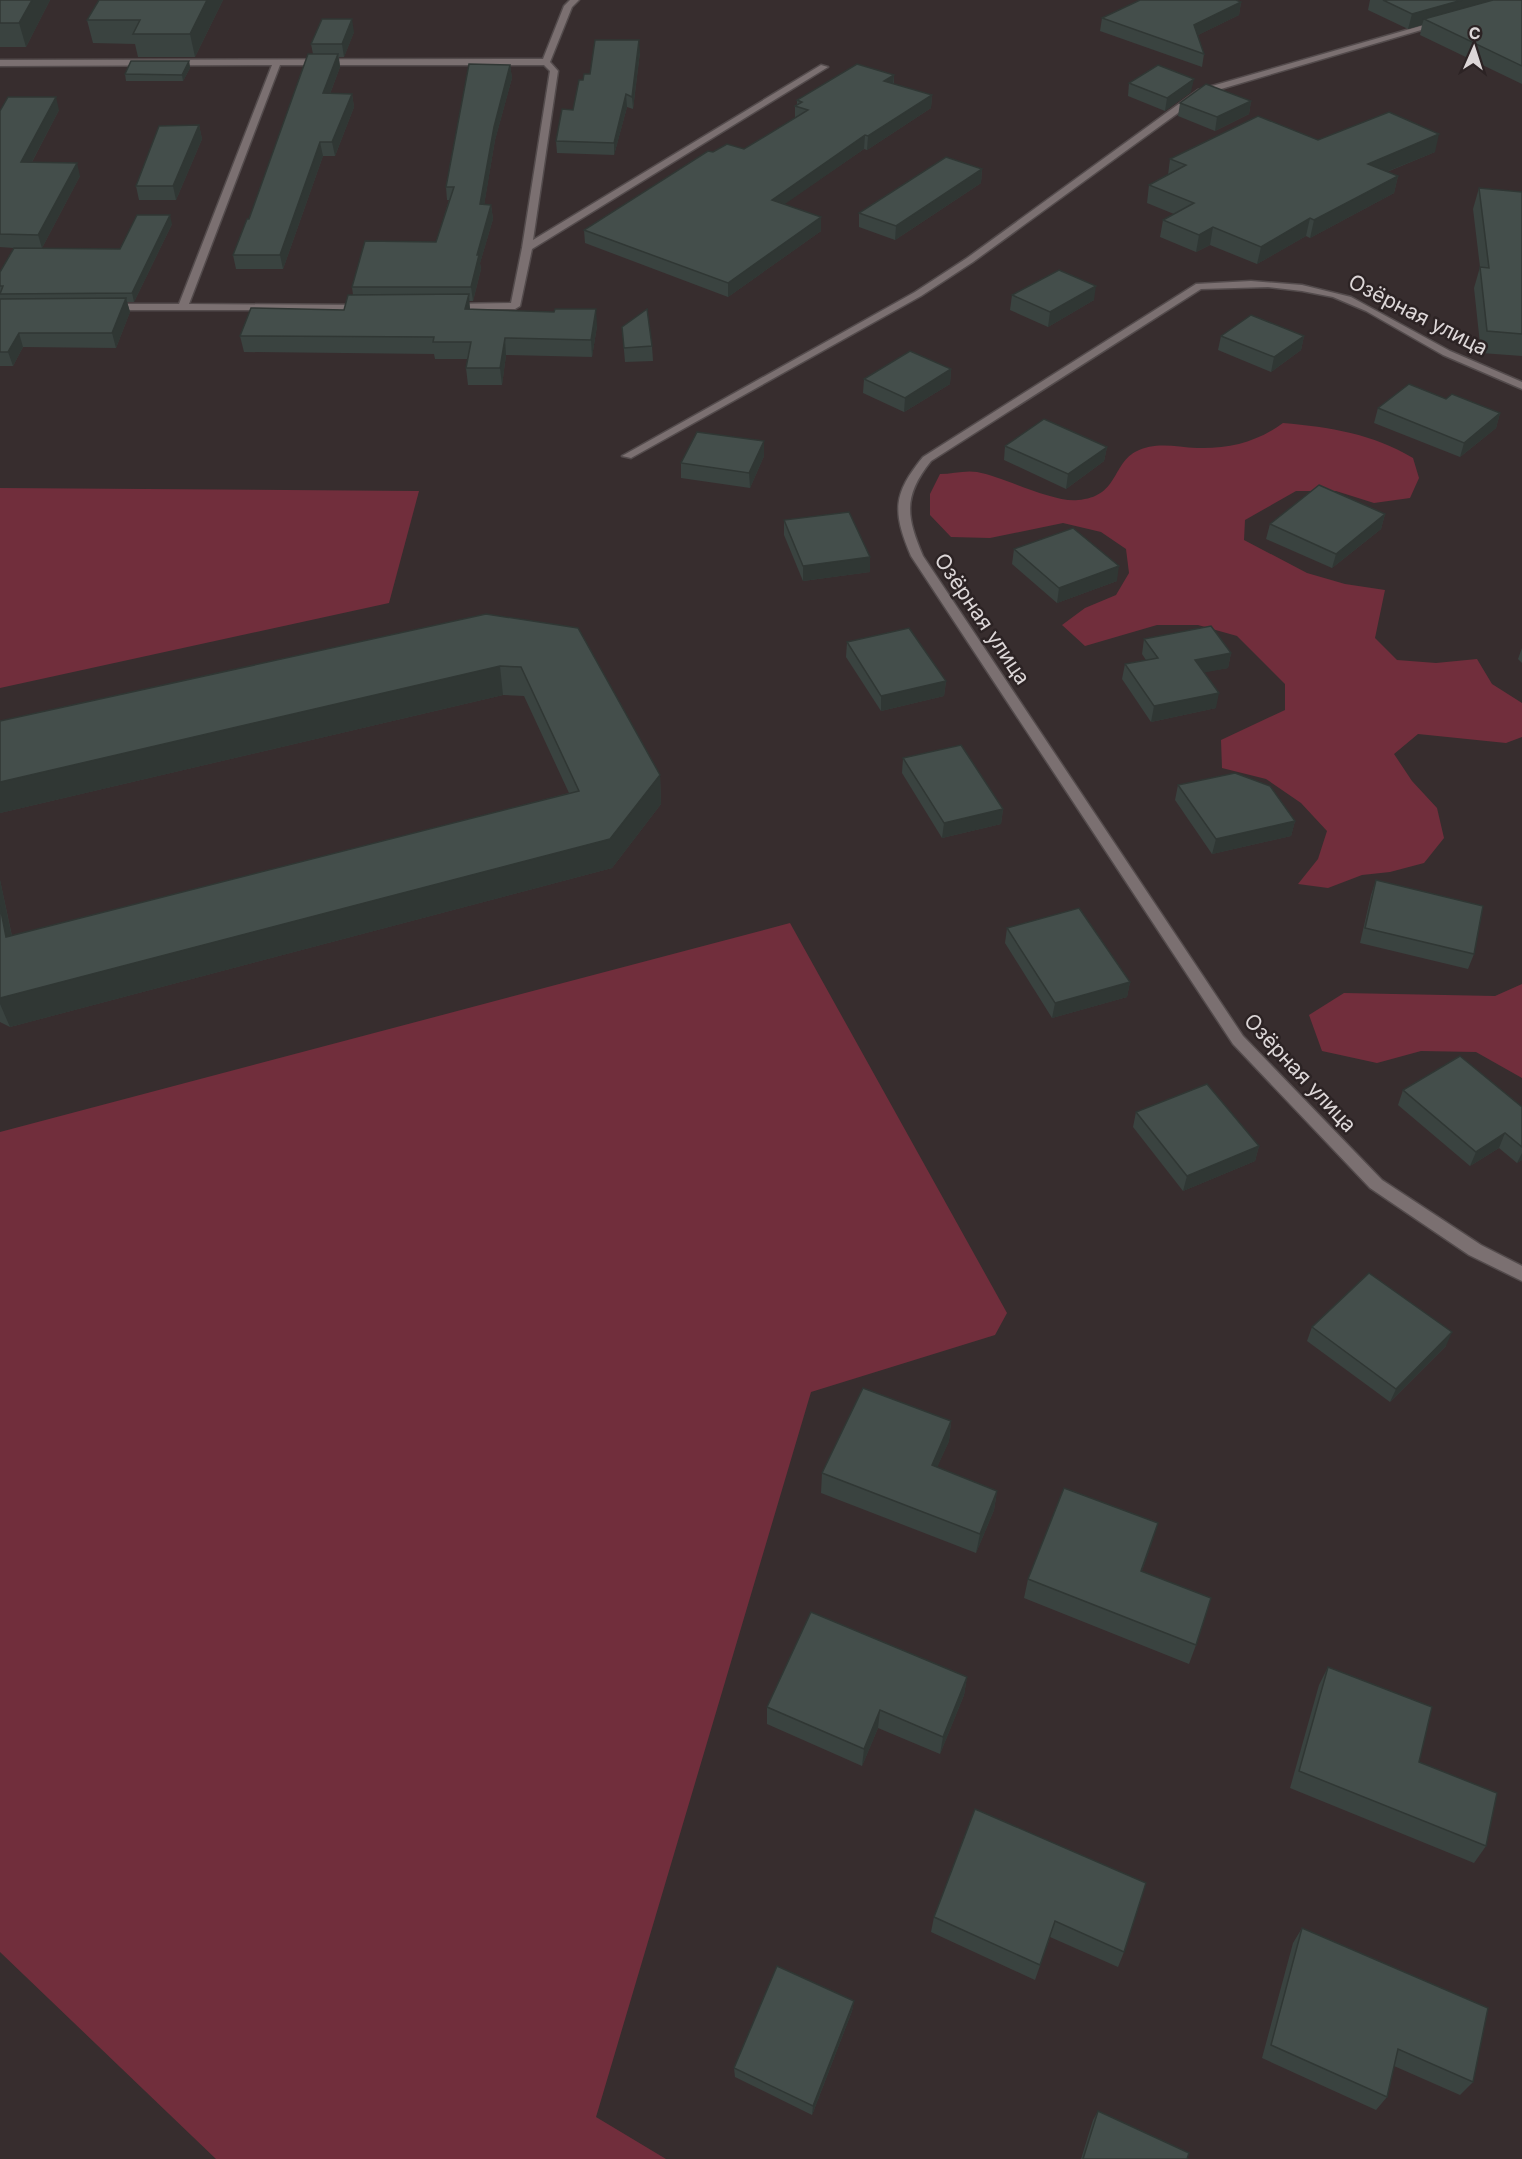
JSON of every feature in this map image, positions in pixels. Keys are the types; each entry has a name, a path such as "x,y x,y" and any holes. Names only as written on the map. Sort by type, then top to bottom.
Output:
{"street":[{"path":"546,62 568,6 575,0"},
{"path":"627,456 918,294 970,260 1201,92 1448,21"},
{"path":"183,308 277,62"},
{"path":"0,63 546,62 554,71 526,248 514,306 444,307"},
{"path":"526,248 824,67"},
{"name":"Озёрная улица","path":"1522,386 1463,362 1372,309 1336,295 1289,286 1241,283 1199,286 927,459 909,482 904,507 907,534 917,556 1238,1040 1376,1184 1475,1250 1522,1274"},
{"path":"92,308 373,307"}],"shaded area":[{"path":"1283,423 1351,433 1382,443 1413,458 1419,478 1410,498 1374,503 1336,491 1296,491 1245,520 1244,540 1307,573 1345,584 1385,590 1375,638 1397,660 1436,663 1477,659 1492,684 1522,703 1522,737 1506,743 1418,734 1394,754 1412,781 1437,808 1444,838 1424,863 1390,872 1362,875 1328,888 1298,884 1318,859 1327,831 1301,803 1266,779 1222,768 1221,740 1285,710 1285,684 1237,636 1198,625 1157,625 1085,646 1062,625 1085,608 1116,595 1129,573 1126,549 1101,532 1063,523 990,538 951,537 930,515 930,494 940,474 977,472 1056,498 1078,500 1091,498 1101,493 1135,452 1158,446 1209,448 1231,446 1253,440"},
{"path":"0,488 419,491 389,603 0,688"},
{"path":"790,923 1007,1313 995,1335 811,1392 596,2117 666,2159 216,2159 0,1952 0,1132"},
{"path":"1522,984 1522,1078 1476,1052 1421,1051 1377,1063 1322,1051 1309,1015 1344,993 1495,996"}],"building":[{"path":"0,0 32,0 19,23 0,23"},
{"path":"99,0 207,0 190,34 133,34 140,20 87,20"},
{"path":"1140,0 1236,0 1241,2 1194,25 1204,54 1102,18"},
{"path":"1383,0 1462,0 1412,14"},
{"path":"1493,0 1522,0 1522,66 1424,19"},
{"path":"322,19 352,19 342,44 311,44"},
{"path":"595,40 639,40 632,97 626,94 614,143 556,141 562,109 573,110 579,80 583,80 584,74 590,74"},
{"path":"308,54 338,54 323,93 352,94 332,142 320,142 280,255 233,255 247,219 249,219"},
{"path":"131,61 189,61 182,75 125,74"},
{"path":"469,64 510,65 494,127 480,204 491,205 471,287 352,287 365,241 436,242 454,187 446,187"},
{"path":"857,64 894,75 884,81 932,95 868,136 865,135 772,200 821,217 728,283 584,230 708,151 713,152 727,144 744,149 808,110 795,106 802,102 797,100"},
{"path":"1158,65 1194,79 1167,98 1129,83"},
{"path":"1206,84 1251,101 1217,117 1180,103"},
{"path":"8,97 56,97 21,162 77,163 38,235 0,234 0,111"},
{"path":"1389,112 1439,134 1368,164 1398,176 1314,220 1310,218 1261,247 1213,227 1199,235 1163,220 1194,203 1149,185 1186,165 1170,159 1258,116 1318,140"},
{"path":"199,125 173,186 136,186 159,126"},
{"path":"946,157 982,169 896,226 859,213"},
{"path":"1479,188 1522,192 1522,334 1487,331 1480,267 1489,268"},
{"path":"137,215 170,215 132,293 0,294 3,286 0,286 0,272 14,248 120,249"},
{"path":"1059,270 1096,286 1050,312 1012,295"},
{"path":"469,294 465,309 554,312 555,309 596,309 591,340 505,338 500,368 466,368 471,342 433,342 434,337 240,336 251,308 344,310 348,295"},
{"path":"126,298 112,333 19,333 8,352 0,352 0,299"},
{"path":"647,309 652,346 624,348 622,327"},
{"path":"1251,315 1304,336 1274,357 1221,336"},
{"path":"910,351 951,369 905,398 864,379"},
{"path":"1409,384 1446,399 1452,394 1500,413 1464,443 1378,408"},
{"path":"1044,419 1107,447 1068,474 1005,446"},
{"path":"697,432 764,441 749,473 681,463"},
{"path":"1319,485 1385,514 1336,554 1270,524"},
{"path":"849,512 870,557 803,566 784,520"},
{"path":"1073,528 1119,566 1059,588 1014,549"},
{"path":"486,614 578,628 660,775 610,839 0,998 0,906 6,937 579,791 521,667 500,666 0,782 0,721"},
{"path":"1211,626 1231,653 1195,660 1219,693 1154,706 1125,664 1158,658 1144,639"},
{"path":"909,628 946,681 881,696 847,642"},
{"path":"961,745 1003,809 944,823 903,758"},
{"path":"1235,773 1270,786 1295,821 1216,839 1178,785"},
{"path":"1376,880 1483,906 1474,954 1365,928"},
{"path":"1079,908 1130,982 1055,1003 1007,928"},
{"path":"1460,1056 1522,1107 1522,1147 1505,1133 1476,1152 1403,1090"},
{"path":"1207,1084 1259,1146 1187,1176 1136,1112"},
{"path":"1369,1273 1452,1332 1396,1389 1312,1327"},
{"path":"863,1388 951,1421 932,1465 997,1491 980,1534 822,1473"},
{"path":"1064,1488 1158,1523 1141,1571 1211,1598 1196,1645 1028,1579"},
{"path":"811,1612 967,1677 943,1737 880,1710 864,1749 767,1707"},
{"path":"1328,1667 1432,1707 1419,1762 1497,1793 1486,1846 1299,1771"},
{"path":"975,1809 1146,1883 1124,1952 1055,1921 1040,1965 934,1917"},
{"path":"1302,1928 1488,2008 1473,2082 1398,2049 1387,2097 1271,2045"},
{"path":"777,1966 854,2001 813,2106 734,2068"},
{"path":"1098,2111 1189,2153 1187,2159 1083,2159"}]}
